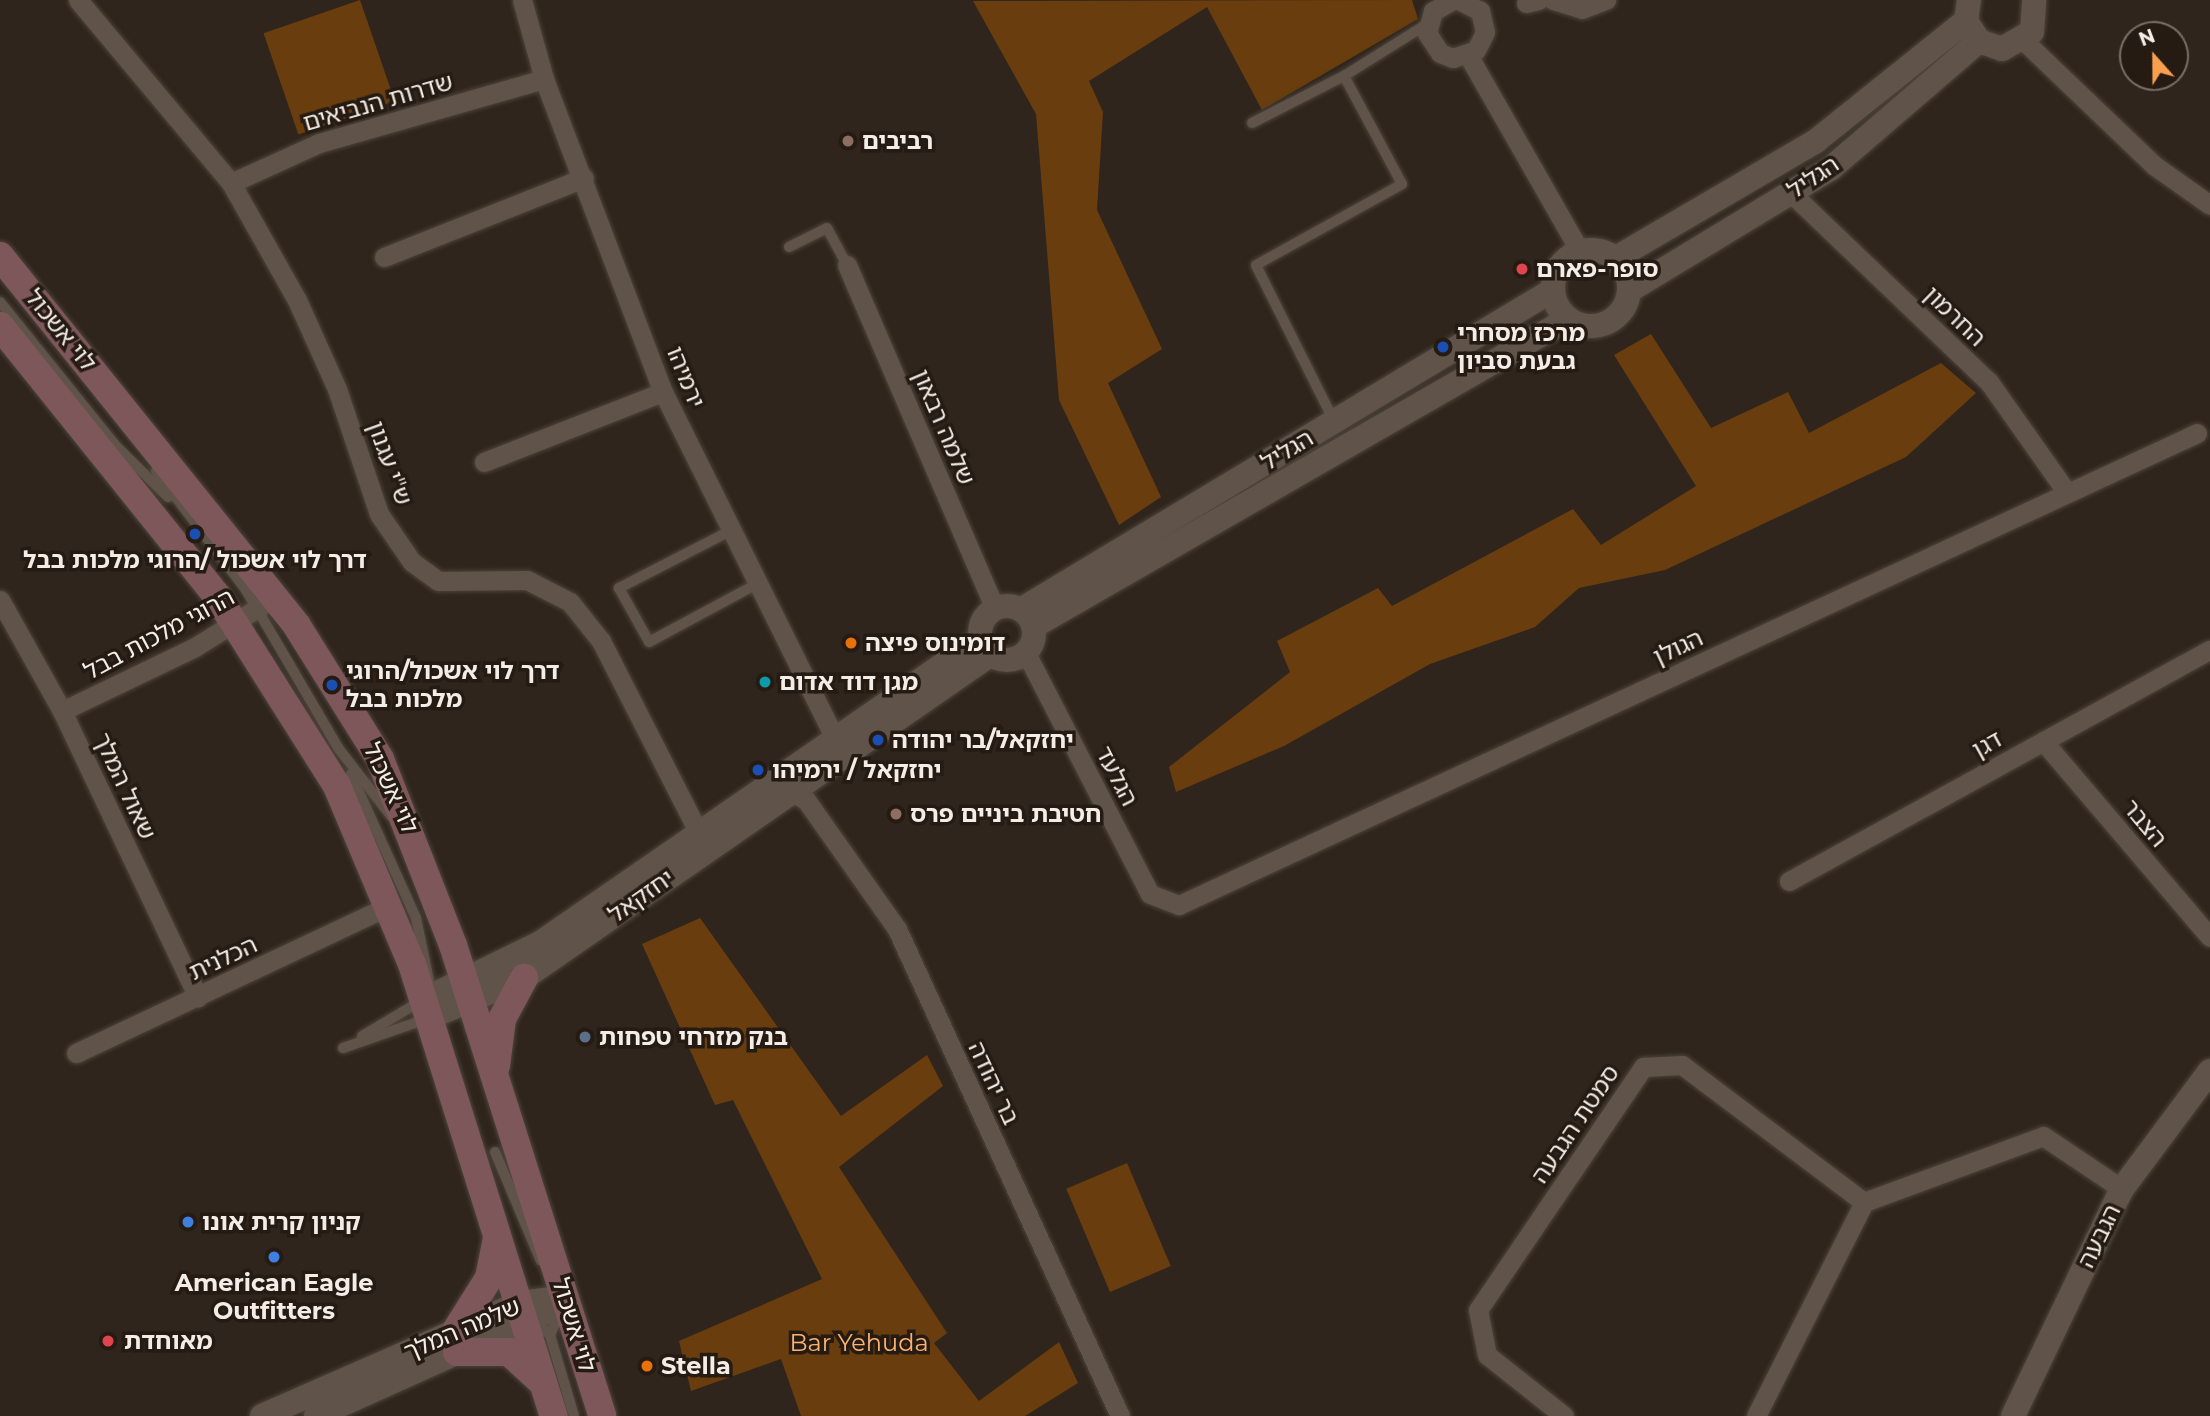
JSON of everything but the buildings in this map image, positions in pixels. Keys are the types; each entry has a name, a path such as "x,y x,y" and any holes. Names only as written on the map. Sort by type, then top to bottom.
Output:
{"main road":[{"name":"לוי אשכול","path":"0,256 257,610 389,906 427,1005 497,1235 533,1319 550,1403"},
{"name":"לוי אשכול","path":"0,326 257,610 347,699 421,851 566,1297 601,1416"},
{"path":"495,1079 502,1019 524,978"},
{"path":"497,1235 489,1278 457,1341 509,1353 528,1365 550,1403"}],"street":[{"name":"ש\"י עגנון","path":"78,0 231,183 297,300 337,389 379,514 412,562 438,581 527,580 570,601 601,641 701,840"},
{"name":"ירמיהו","path":"523,0 544,79 584,178 663,392 728,533 839,749"},
{"path":"1553,0 1582,9 1605,0"},
{"path":"1457,1 1485,33 1468,55 1440,53 1428,23 1457,1"},
{"path":"1972,21 2002,49 2024,41 2037,21 2040,2"},
{"name":"הגליל","path":"1630,290 1830,169 1972,21"},
{"name":"הגליל","path":"1616,258 1816,141 1972,21"},
{"path":"2024,41 2155,166 2210,205"},
{"path":"1468,55 1580,251"},
{"name":"שדרות הנביאים","path":"231,183 318,144 544,79"},
{"path":"384,257 584,178"},
{"name":"החרמון","path":"1791,193 1989,382 2066,491"},
{"path":"1580,251 1616,258 1630,290 1622,311 1606,323 1568,318 1553,290 1563,262 1580,251"},
{"name":"שלמה רבאון","path":"847,265 995,608"},
{"name":"הגליל","path":"1028,618 1335,421 1553,290"},
{"name":"הגליל","path":"1028,618 1568,318"},
{"path":"484,462 663,392"},
{"name":"הגולן","path":"1179,905 2066,491 2197,433"},
{"name":"שאול המלך","path":"0,600 62,711 198,997"},
{"path":"995,608 1028,618 1026,653 1004,660 985,647 982,621 995,608"},
{"name":"הרוגי מלכות בבל","path":"62,711 257,610"},
{"path":"839,749 985,647"},
{"name":"דגן","path":"1788,881 2210,650"},
{"name":"הגלעד","path":"1026,653 1150,894 1179,905"},
{"name":"הצבר","path":"2043,741 2210,937"},
{"name":"יחזקאל","path":"467,991 839,749"},
{"name":"יחזקאל","path":"427,1005 467,991 524,978 701,840 792,792 839,749"},
{"name":"בר יהודה","path":"792,792 806,800 897,929 1120,1416"},
{"name":"הכלנית","path":"76,1053 389,906"},
{"name":"סמטת הגבעה","path":"1564,1416 1487,1355 1478,1310 1643,1067 1682,1065 1864,1202"},
{"name":"הגבעה","path":"2013,1416 2122,1189 2210,1071"},
{"path":"1756,1416 1864,1202 2043,1136 2122,1189"},
{"name":"שלמה המלך","path":"261,1416 457,1341 533,1319 566,1297"},
{"name":"שלמה המלך","path":"316,1416 457,1341"}],"lane":[{"path":"1252,123 1344,76 1428,23"},
{"path":"1335,421 1256,265 1402,184 1344,76"},
{"path":"789,247 827,228 847,265"},
{"path":"0,275 257,610 339,749 416,918 427,1005"},
{"path":"0,302 114,444 181,509"},
{"path":"728,533 619,588 649,642 755,585"},
{"path":"339,749 421,851"},
{"path":"427,1005 343,1048 427,1005"},
{"path":"495,1152 528,1238 566,1297 533,1319 574,1416"}],"green space":[{"path":"360,0 395,101 298,134 264,33"},
{"path":"1412,0 1418,19 1262,110 1207,7 1089,81 1103,112 1097,210 1162,349 1108,383 1161,497 1119,525 1059,400 1036,114 973,1"},
{"path":"1651,334 1711,428 1788,392 1809,433 1941,363 1976,393 1906,457 1665,570 1579,588 1535,627 1430,664 1284,746 1176,792 1169,767 1290,672 1277,641 1378,588 1392,606 1573,509 1601,545 1696,486 1614,355"},
{"name":"Bar Yehuda","path":"700,918 841,1116 927,1055 943,1086 839,1167 947,1333 934,1343 979,1401 1059,1342 1078,1383 1025,1416 801,1416 781,1359 691,1391 679,1341 822,1279 733,1100 715,1105 642,944"},
{"path":"1127,1163 1171,1266 1110,1292 1066,1189"}],"place":[{"name":"רביבים","path":"848,141"},
{"name":"סופר-פארם","path":"1522,269"},
{"name":"מרכז מסחרי גבעת סביון","path":"1443,347"},
{"name":"דרך לוי אשכול /הרוגי מלכות בבל","path":"195,534"},
{"name":"דומינוס פיצה","path":"851,643"},
{"name":"מגן דוד אדום","path":"765,682"},
{"name":"דרך לוי אשכול/הרוגי מלכות בבל","path":"332,685"},
{"name":"יחזקאל/בר יהודה","path":"878,740"},
{"name":"יחזקאל / ירמיהו","path":"758,770"},
{"name":"חטיבת ביניים פרס","path":"896,814"},
{"name":"בנק מזרחי טפחות","path":"585,1037"},
{"name":"קניון קרית אונו","path":"188,1222"},
{"name":"American Eagle Outfitters","path":"274,1257"},
{"name":"מאוחדת","path":"108,1341"},
{"name":"Stella","path":"647,1366"}]}
